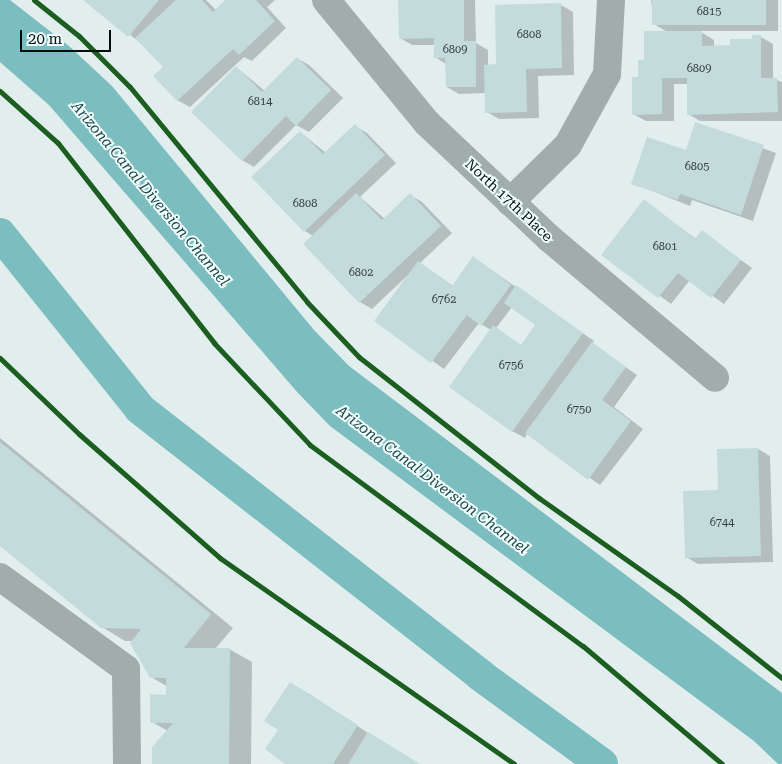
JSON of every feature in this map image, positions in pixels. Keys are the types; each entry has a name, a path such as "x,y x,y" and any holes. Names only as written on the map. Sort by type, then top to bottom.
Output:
{"street":[{"name":"North 17th Place","path":"326,0 427,123 510,202 714,378"},
{"path":"510,202 568,145 607,74 611,0"},
{"path":"0,577 126,670 127,764"}],"water":[{"name":"Arizona Canal Diversion Channel","path":"0,0 10,0 69,46 112,86 314,330 349,366 782,693 782,764 778,764 754,741 330,426 298,393 49,105 0,62"}],"building":[{"path":"83,0 159,0 128,37"},
{"path":"176,0 202,0 213,12 225,0 256,0 275,21 239,55 233,49 177,101 153,76 163,67 135,38"},
{"path":"398,0 464,0 464,41 476,41 476,87 446,87 445,58 434,58 434,38 399,39"},
{"path":"652,0 766,0 766,25 652,25"},
{"path":"561,3 562,68 526,69 527,112 485,113 484,65 496,64 495,5"},
{"path":"644,31 702,31 702,46 730,45 730,39 752,39 752,35 761,35 761,78 777,78 778,112 687,115 687,78 662,78 662,114 632,115 632,77 638,77 638,60 644,60"},
{"path":"297,57 331,90 296,126 286,116 242,161 191,112 236,66 262,92"},
{"path":"695,122 764,145 741,215 680,194 678,200 631,184 647,137 686,150"},
{"path":"355,124 385,155 304,232 251,177 300,131 323,154"},
{"path":"356,193 382,220 410,193 441,226 359,303 303,244"},
{"path":"644,199 695,239 702,230 741,260 711,298 678,273 658,298 601,255"},
{"path":"473,256 511,285 481,326 467,315 431,363 374,321 418,261 452,286"},
{"path":"516,285 583,333 512,432 449,387 493,325 521,345 535,325 504,303"},
{"path":"592,342 626,367 602,400 631,421 588,480 525,433"},
{"path":"0,442 211,614 184,648 230,648 229,764 152,764 152,747 173,723 150,723 150,694 166,695 166,678 150,678 130,643 141,629 101,628 0,546"},
{"path":"758,448 761,556 685,558 683,491 718,490 717,449"},
{"path":"290,682 358,725 333,764 285,764 265,749 278,730 264,721"},
{"path":"368,732 420,764 348,764"}],"waterway":[{"path":"0,234 140,409 480,675 602,764"}],"cycle path":[{"path":"34,0 79,36 130,87 307,302 359,357 539,498 678,596 782,678"},
{"path":"0,91 58,143 214,343 310,445 583,646 722,764"},
{"path":"0,358 79,434 220,558 514,764"}]}
